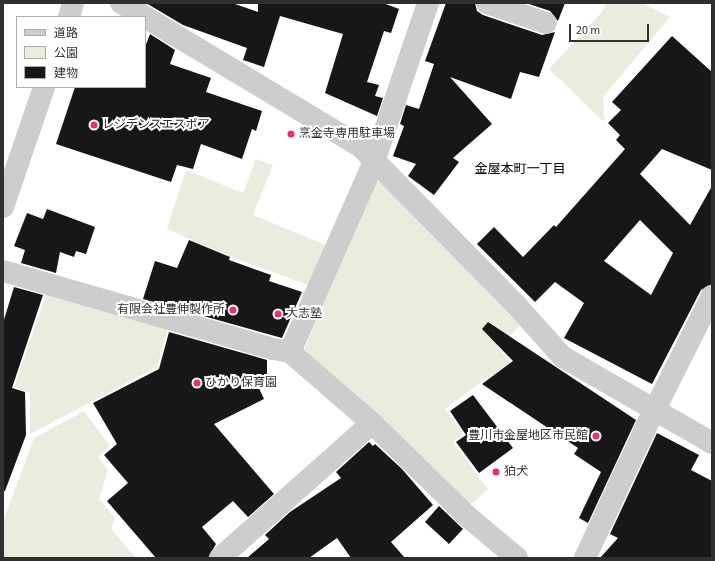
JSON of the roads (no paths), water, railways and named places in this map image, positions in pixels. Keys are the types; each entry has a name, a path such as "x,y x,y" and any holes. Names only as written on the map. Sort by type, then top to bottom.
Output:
{"street":[{"path":"68,16 73,3"},
{"path":"121,3 143,16"},
{"path":"290,352 375,159 428,3"},
{"path":"487,3 546,22"},
{"path":"146,18 360,146 375,159 388,176 517,306 563,357 639,399 654,412 712,443"},
{"path":"3,207 44,88"},
{"path":"3,271 266,347 290,352 372,423 467,516 517,558"},
{"path":"585,558 654,412 712,296"},
{"path":"220,558 372,423"}],"place":[{"name":"レジデンスエスポア","path":"94,125"},
{"name":"烹金寺専用駐車場","path":"291,134"},
{"name":"有限会社豊伸製作所","path":"233,310"},
{"name":"大志塾","path":"278,314"},
{"name":"ひかり保育園","path":"197,383"},
{"name":"豊川市金屋地区市民館","path":"596,436"},
{"name":"狛犬","path":"496,472"}],"district":[{"name":"金屋本町一丁目","path":"520,169"}]}
